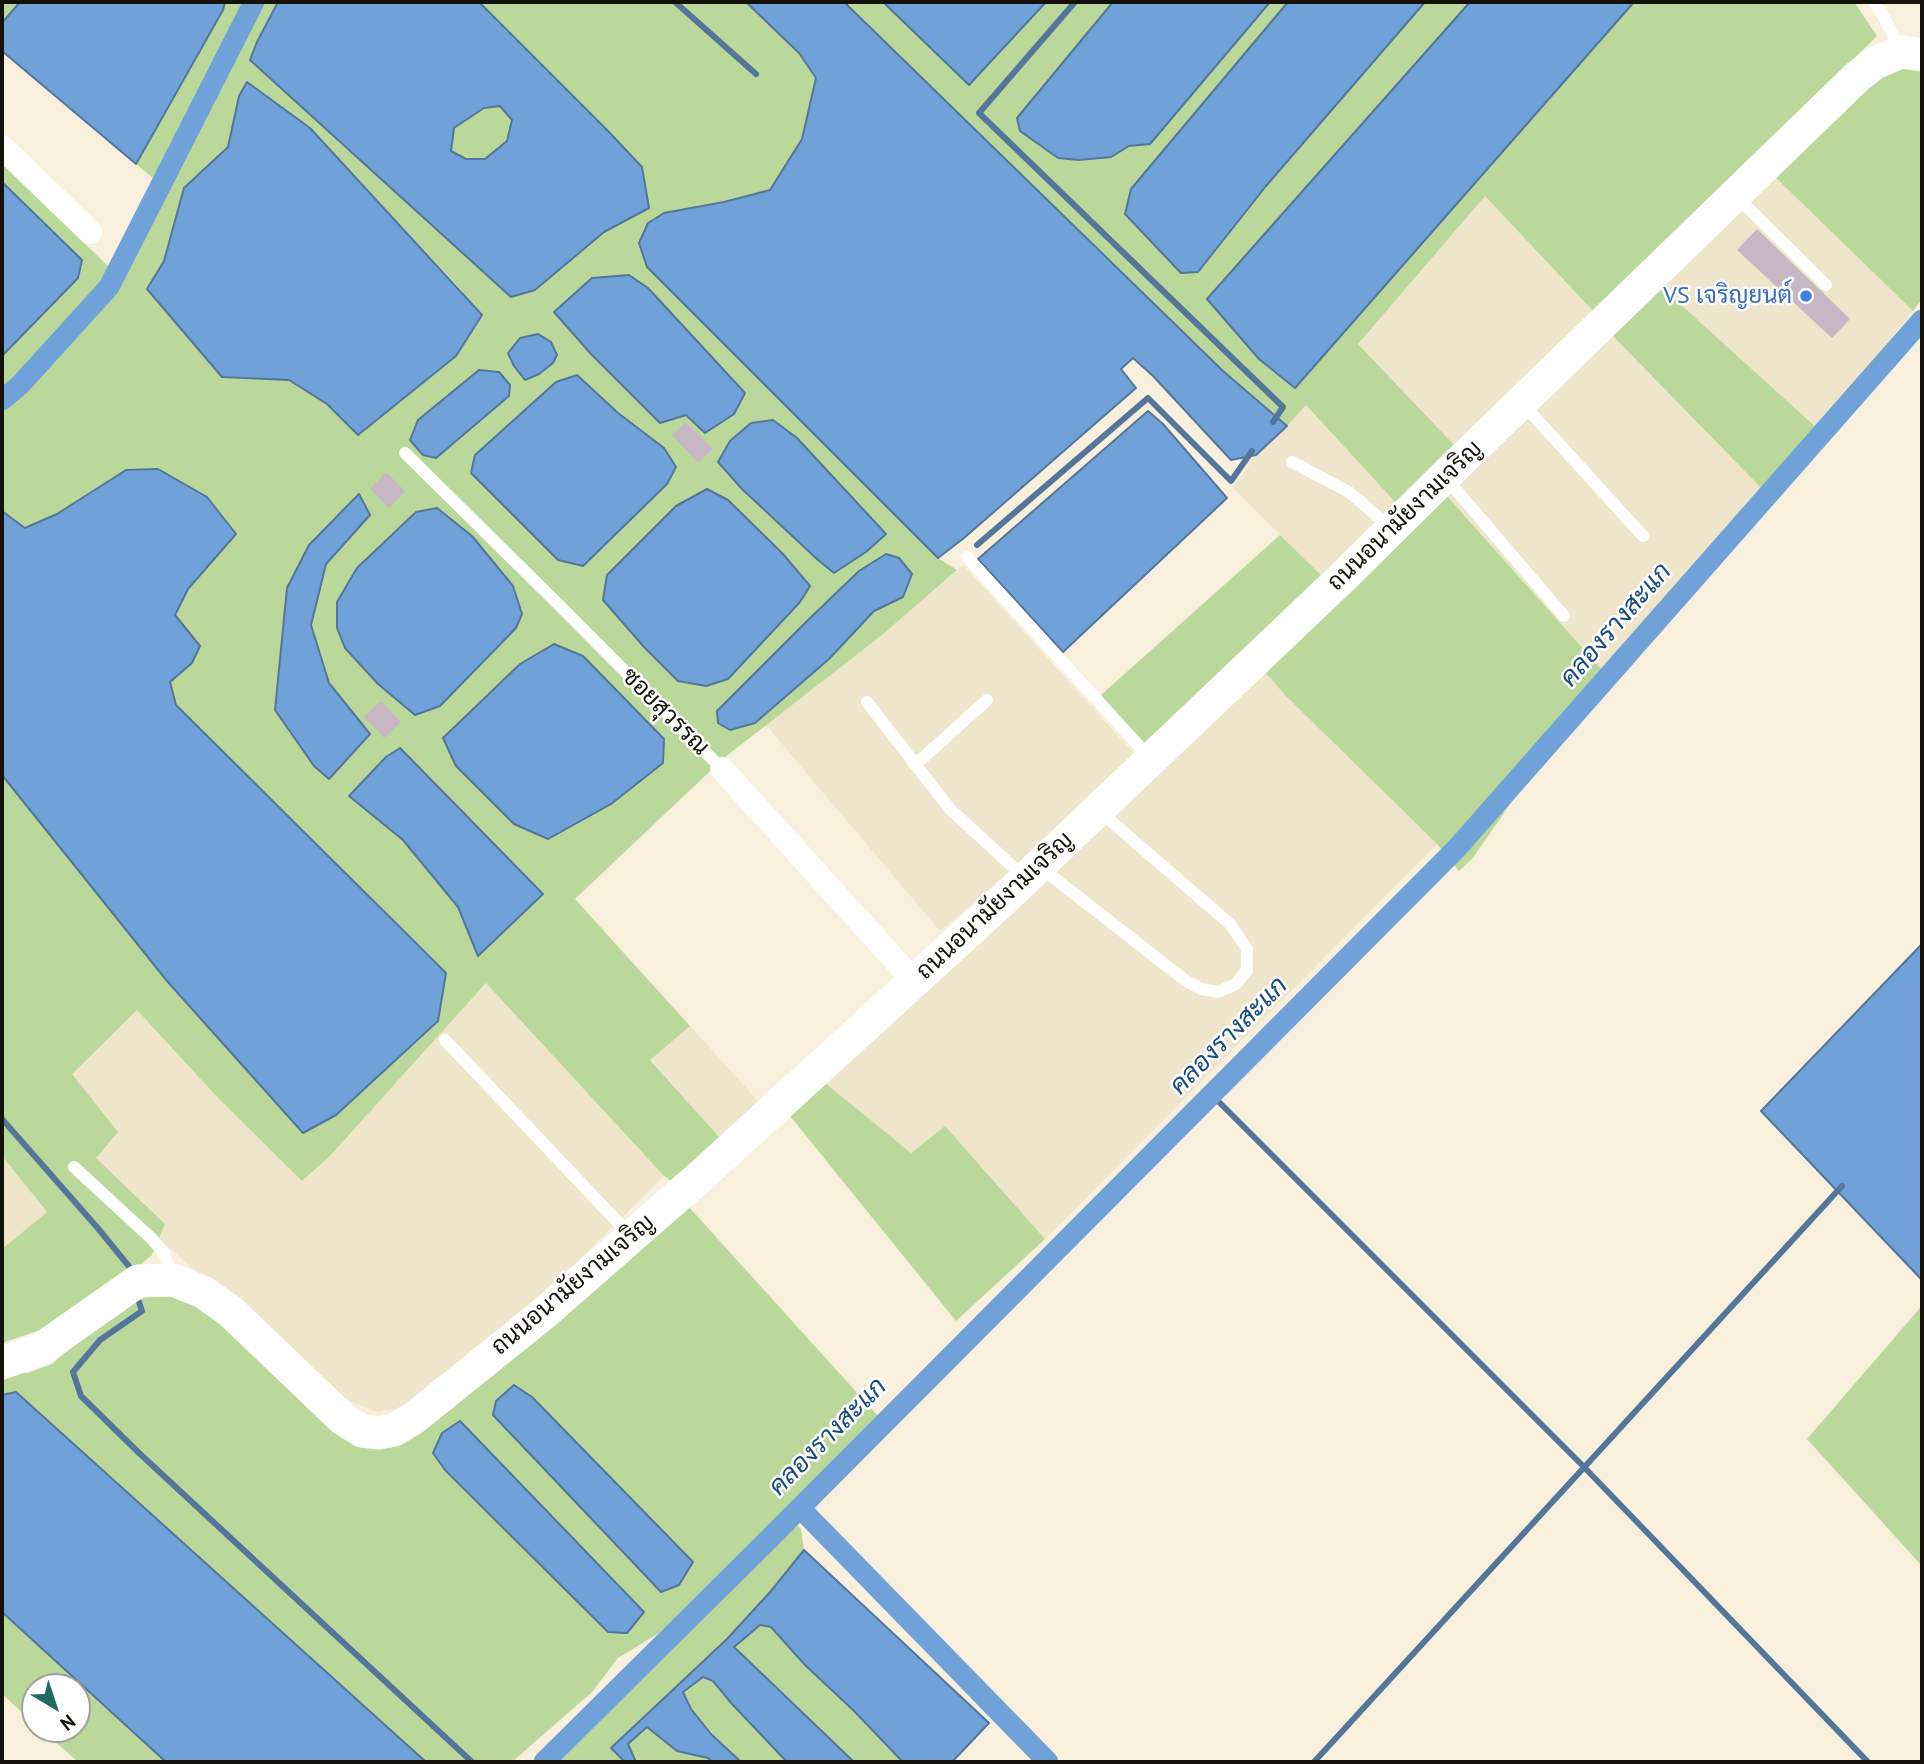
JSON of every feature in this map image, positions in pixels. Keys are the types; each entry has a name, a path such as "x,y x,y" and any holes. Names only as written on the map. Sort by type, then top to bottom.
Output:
{"street":[{"name":"ถนนอนามัยงามเจริญ","path":"2,1363 41,1349 138,1281 173,1280 203,1292 230,1311 343,1419 362,1431 379,1433 394,1430 414,1418 542,1315 703,1174 1032,872 1392,529 1858,76 1875,63 1912,53"},
{"path":"2,147 90,232"},
{"name":"ซอยสุวรรณ","path":"722,769 914,981"}],"lane":[{"path":"1874,2 1912,53"},
{"path":"1736,196 1826,285"},
{"path":"1521,403 1643,536"},
{"name":"ซอยสุวรรณ","path":"405,453 722,769"},
{"path":"1292,462 1349,492 1392,529"},
{"path":"1445,476 1564,616"},
{"path":"967,557 1151,759"},
{"path":"915,765 987,699"},
{"path":"867,702 950,809 1032,872 1186,981 1201,989 1218,992 1236,984 1247,970 1247,948 1230,924 1098,810"},
{"path":"445,1040 631,1236"},
{"path":"74,1167 151,1238 164,1254 173,1280"}],"shaded area":[{"path":"1772,174 1913,311 1818,429 1658,284"},
{"path":"1485,195 1595,313 1456,447 1357,344"},
{"path":"1608,331 1766,493 1603,671 1446,495"},
{"path":"1306,404 1397,504 1323,577 1233,488 1256,455"},
{"path":"963,565 1135,755 1024,860 940,931 766,725 882,635"},
{"path":"1266,673 1284,694 1437,844 1045,1239 945,1126 911,1153 824,1082"},
{"path":"486,983 664,1176 555,1284 404,1407 378,1412 342,1398 159,1239 165,1224 96,1158 71,1073 137,1010 217,1097 302,1181 329,1157"},
{"path":"690,1026 758,1101 721,1139 650,1059"},
{"path":"2,1156 47,1212 2,1249"}],"green space":[{"path":"2,2 20,2 2,23"},
{"path":"225,2 278,2 257,42 251,60 535,290 604,232 649,207 608,131 479,2 746,2 799,53 816,78 802,139 770,190 689,208 938,558 957,570 882,635 724,758 575,899 690,1026 650,1060 721,1139 674,1183 664,1176 486,983 329,1157 302,1181 217,1097 137,1010 72,1074 118,1132 96,1158 165,1224 152,1255 123,1279 55,1325 2,1343 2,1249 47,1212 2,1156 2,775 167,981 303,1133 446,974 176,705 170,682 192,663 175,615 188,589 236,534 126,470 57,514 24,529 2,511 2,164 110,268 121,253 136,244 165,188 136,164","holes":["248,82 310,128 463,292 358,435 327,404 289,380 222,376 147,290 164,261 184,188 228,147 239,96","554,312 734,414 705,433 686,415 591,354","577,375 676,467 667,484 583,566 471,472 475,454 556,382","728,500 783,554 810,586 800,602 678,681 603,600","437,508 472,536 378,684 345,648 337,628 416,512","370,515 326,564 311,625 329,683 370,734 275,710 309,545","886,554 904,597 874,611 718,723 717,711 859,571","664,739 662,763 610,804","349,796 543,894 478,955 458,907 403,840"]},
{"path":"844,2 883,2 969,85 1046,2 1113,2 1017,118 1020,131 1058,158 1079,160 1111,157 1129,146 1150,144 1270,2 1288,2 1131,189 1198,271 1266,186 1425,2 1470,2 1207,299 1295,388 1634,2 1854,2 1877,36 1595,313 1485,196 1358,344 1456,447 1397,504 1306,405 1287,426 1223,371"},
{"path":"1922,67 1922,299 1913,311 1772,174 1890,68"},
{"path":"500,106 512,120 507,141 485,159 466,159 450,151 454,128 484,108"},
{"path":"1658,284 1818,429 1766,493 1608,331"},
{"path":"1446,495 1603,671 1472,859 1459,871 1437,844 1284,694 1266,673"},
{"path":"1280,535 1323,577 1310,598 1140,747 1101,695"},
{"path":"824,1082 911,1153 945,1126 1045,1239 956,1321 790,1116"},
{"path":"688,1206 879,1417 767,1541 761,1535 659,1633 618,1658 592,1692 512,1762 426,1762 16,1392 2,1395 2,1374 28,1373 52,1364 111,1314 155,1292 193,1300 353,1444"},
{"path":"1920,1308 1922,1310 1922,1566 1807,1439"},
{"path":"790,1526 798,1526 801,1529 804,1550 727,1639 612,1748 625,1762 555,1762"},
{"path":"2,1612 69,1673 21,1673 21,1711 2,1694"},
{"path":"760,1625 771,1627 805,1665 903,1762 854,1762 733,1646"},
{"path":"703,1677 713,1681 787,1762 741,1762 711,1734 691,1709 682,1692"},
{"path":"91,1693 166,1762 78,1762 57,1743 91,1743"},
{"path":"647,1727 677,1751 708,1758 712,1762 636,1762 628,1744"}],"water":[{"path":"20,2 225,2 136,164 2,51 2,23"},
{"path":"278,2 479,2 642,167 649,208 604,232 535,290 511,297 250,60","holes":["500,106 512,120 507,141 485,159 466,159 451,151 454,128 484,108"]},
{"path":"746,2 844,2 1223,371 1287,426 1256,455 1231,460 1133,358 1121,369 1136,388 938,558 647,267 639,243 648,223 664,213 770,190 802,139 816,78 799,53"},
{"path":"883,2 1046,2 969,85"},
{"path":"1113,2 1270,2 1150,144 1129,146 1111,157 1079,160 1058,158 1020,131 1017,118"},
{"path":"1288,2 1425,2 1266,186 1198,272 1181,273 1125,214 1131,189"},
{"path":"1470,2 1634,2 1295,388 1259,359 1207,299"},
{"path":"247,82 310,128 482,315 456,356 358,435 327,404 289,380 222,377 147,289 164,261 184,188 228,147 239,96"},
{"path":"2,182 82,260 78,278 2,356"},
{"path":"629,275 648,288 745,393 734,414 705,433 686,415 660,423 591,354 554,312 592,278"},
{"path":"538,334 551,342 557,355 553,363 539,374 525,380 508,353 520,338"},
{"path":"479,370 499,372 510,385 509,396 436,458 423,455 410,440 418,420"},
{"path":"577,375 618,413 664,448 676,467 667,484 583,566 558,560 471,473 475,455 556,382"},
{"path":"1148,411 1163,424 1227,498 1063,652 978,559"},
{"path":"773,420 797,438 886,534 866,552 834,573 742,489 718,462 730,441 751,423"},
{"path":"158,469 207,497 236,534 188,589 175,615 200,646 192,663 170,682 176,705 446,973 438,1021 336,1115 303,1133 167,981 2,775 2,511 25,528 57,514 126,470"},
{"path":"707,489 728,500 783,554 810,586 800,602 728,679 706,686 678,681 603,600 607,575 676,506"},
{"path":"359,494 370,515 326,564 311,625 329,683 370,734 329,779 314,766 275,710 287,588 309,545"},
{"path":"437,508 472,536 513,586 522,614 516,628 440,706 415,715 378,684 345,648 337,628 337,602 357,568 416,512"},
{"path":"886,554 899,558 912,574 903,597 874,611 829,659 755,723 730,730 718,723 717,711 859,571"},
{"path":"554,644 583,656 664,739 663,763 611,804 548,839 514,824 456,766 443,738 520,664"},
{"path":"400,748 543,894 478,956 458,907 403,840 349,796 386,757"},
{"path":"1922,944 1922,1280 1761,1111"},
{"path":"514,1385 532,1397 693,1562 679,1585 661,1592 493,1415 496,1401"},
{"path":"16,1392 426,1762 166,1762 91,1693 91,1673 69,1673 2,1612 2,1395"},
{"path":"460,1421 644,1612 627,1633 608,1632 445,1470 433,1453 442,1433"},
{"path":"804,1550 989,1723 952,1762 903,1762 805,1665 771,1627 760,1625 734,1647 854,1762 787,1762 713,1681 703,1677 683,1692 691,1709 711,1734 741,1762 712,1762 708,1758 677,1751 647,1727 628,1744 636,1762 625,1762 611,1748 727,1639"}],"building":[{"name":"VS เจริญยนต์","path":"1757,229 1850,319 1832,338 1737,250"},
{"path":"686,422 713,449 698,463 672,435"},
{"path":"386,472 405,491 389,508 370,489"},
{"path":"381,701 401,722 384,738 364,717"}],"waterway":[{"path":"2,400 20,385 109,287 254,2"},
{"path":"675,2 756,74"},
{"path":"1075,2 979,113 1283,407 1273,422"},
{"name":"คลองรางสะแก","path":"544,1762 1457,848 1922,320"},
{"path":"977,545 1148,398 1231,481 1252,451"},
{"path":"1211,1094 1584,1467 1868,1762"},
{"path":"2,1119 132,1270"},
{"path":"1314,1762 1842,1186"},
{"path":"139,1302 142,1311 100,1340 73,1372 81,1396 472,1762"},
{"path":"800,1508 1048,1762"}],"place":[{"name":"VS เจริญยนต์","path":"1806,296"}]}
